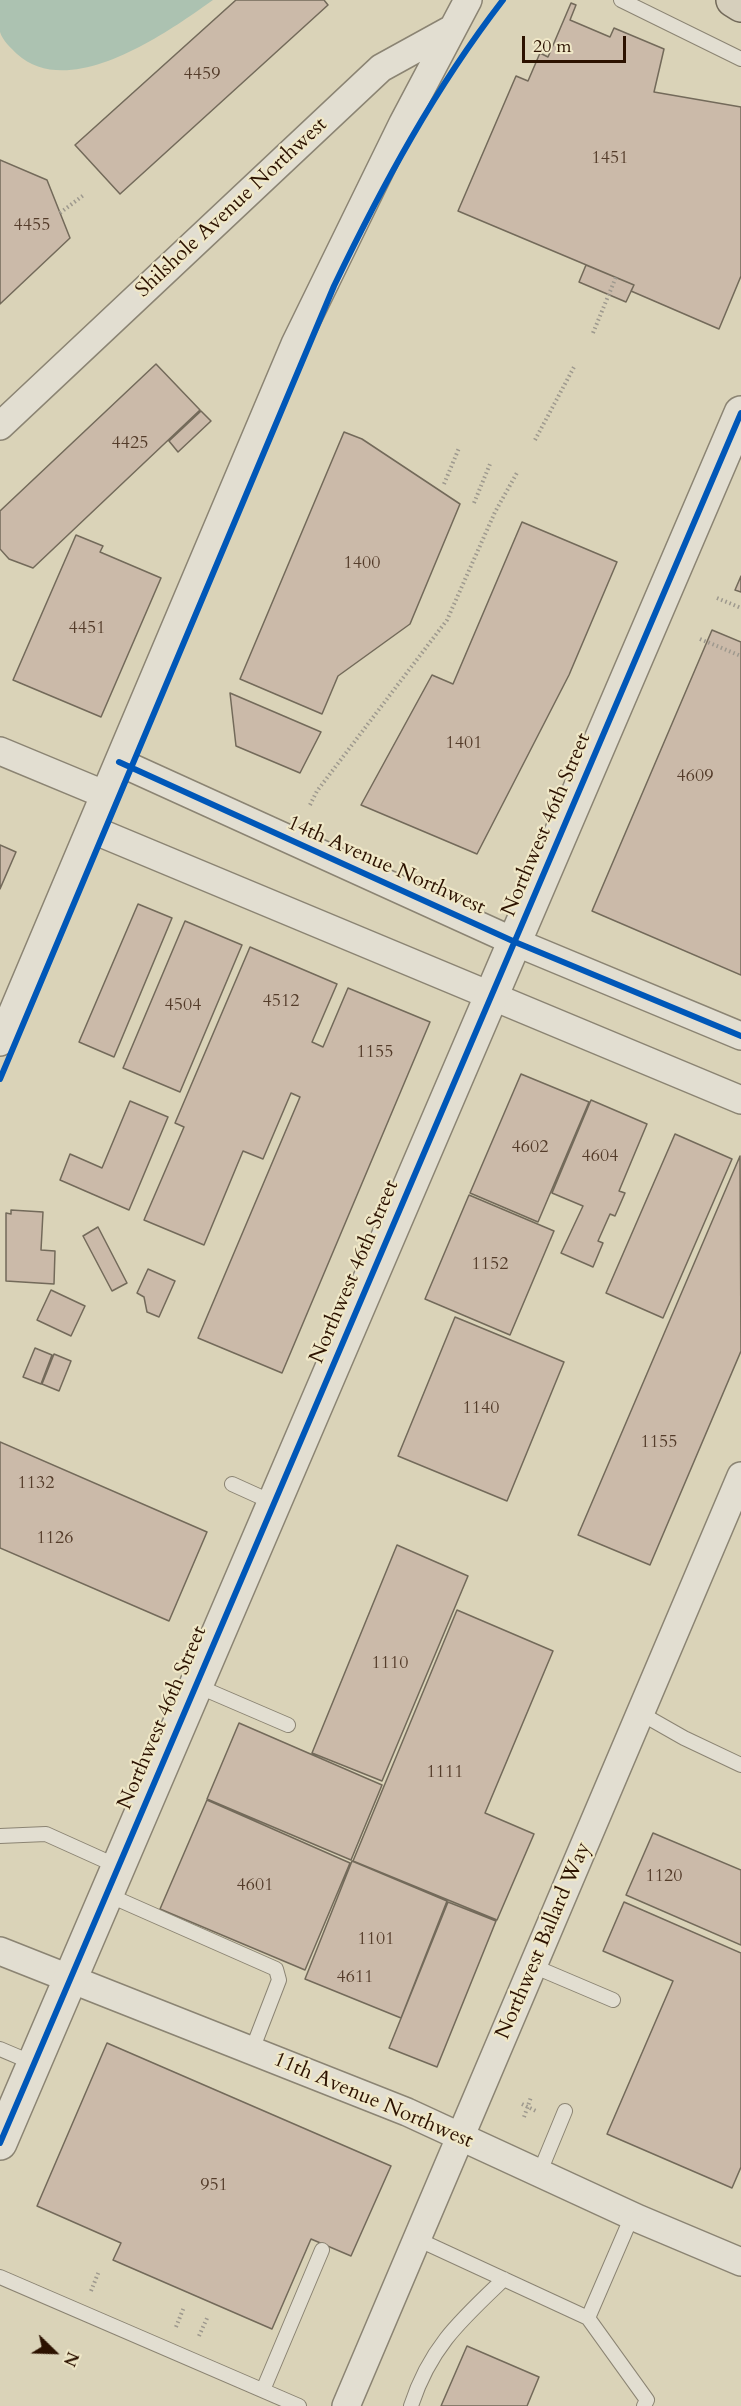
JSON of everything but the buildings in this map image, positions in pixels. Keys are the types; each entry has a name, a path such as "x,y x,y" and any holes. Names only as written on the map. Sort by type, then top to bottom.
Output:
{"main road":[{"path":"733,0 741,4"}],"street":[{"path":"0,1042 295,344 450,30 468,0"},
{"name":"Shilshole Avenue Northwest","path":"0,426 381,68 450,30"},
{"name":"Northwest 46th Street","path":"0,2143 741,413"},
{"path":"0,751 105,795"},
{"name":"14th Avenue Northwest","path":"119,762 515,942 741,1036"},
{"path":"91,829 741,1100"},
{"name":"Northwest Ballard Way","path":"346,2406 741,1476"},
{"name":"11th Avenue Northwest","path":"0,1951 252,2050 461,2136 632,2216 741,2262"}],"lane":[{"path":"621,0 741,59"},
{"path":"232,1484 274,1503"},
{"path":"195,1685 288,1725"},
{"path":"640,1713 684,1738 741,1765"},
{"path":"0,1836 45,1834 112,1880 276,1969 279,1980 252,2050"},
{"path":"533,1966 613,2000"},
{"path":"0,2049 33,2063"},
{"path":"539,2174 565,2111"},
{"path":"588,2318 632,2216"},
{"path":"417,2239 588,2318 648,2404"},
{"path":"263,2390 322,2250"},
{"path":"0,2277 299,2406"},
{"path":"411,2406 432,2355 451,2330 504,2279"}],"path":[{"path":"60,213 85,194"},
{"path":"593,333 616,277"},
{"path":"535,440 574,367"},
{"path":"444,484 459,448"},
{"path":"474,503 490,464"},
{"path":"310,805 317,791 447,620 495,512 518,471"},
{"path":"717,598 741,608"},
{"path":"700,639 741,657"},
{"path":"524,2117 531,2097"},
{"path":"522,2104 538,2112"},
{"path":"196,2342 208,2316"}],"shaded area":[{"path":"0,0 213,0 171,29 118,57 90,66 64,70 39,67 17,54 7,44 0,32"}],"cycle path":[{"path":"0,1079 334,286 411,138 478,33 503,0"},
{"path":"0,2143 741,413"},
{"path":"119,762 515,942 741,1036"}]}
